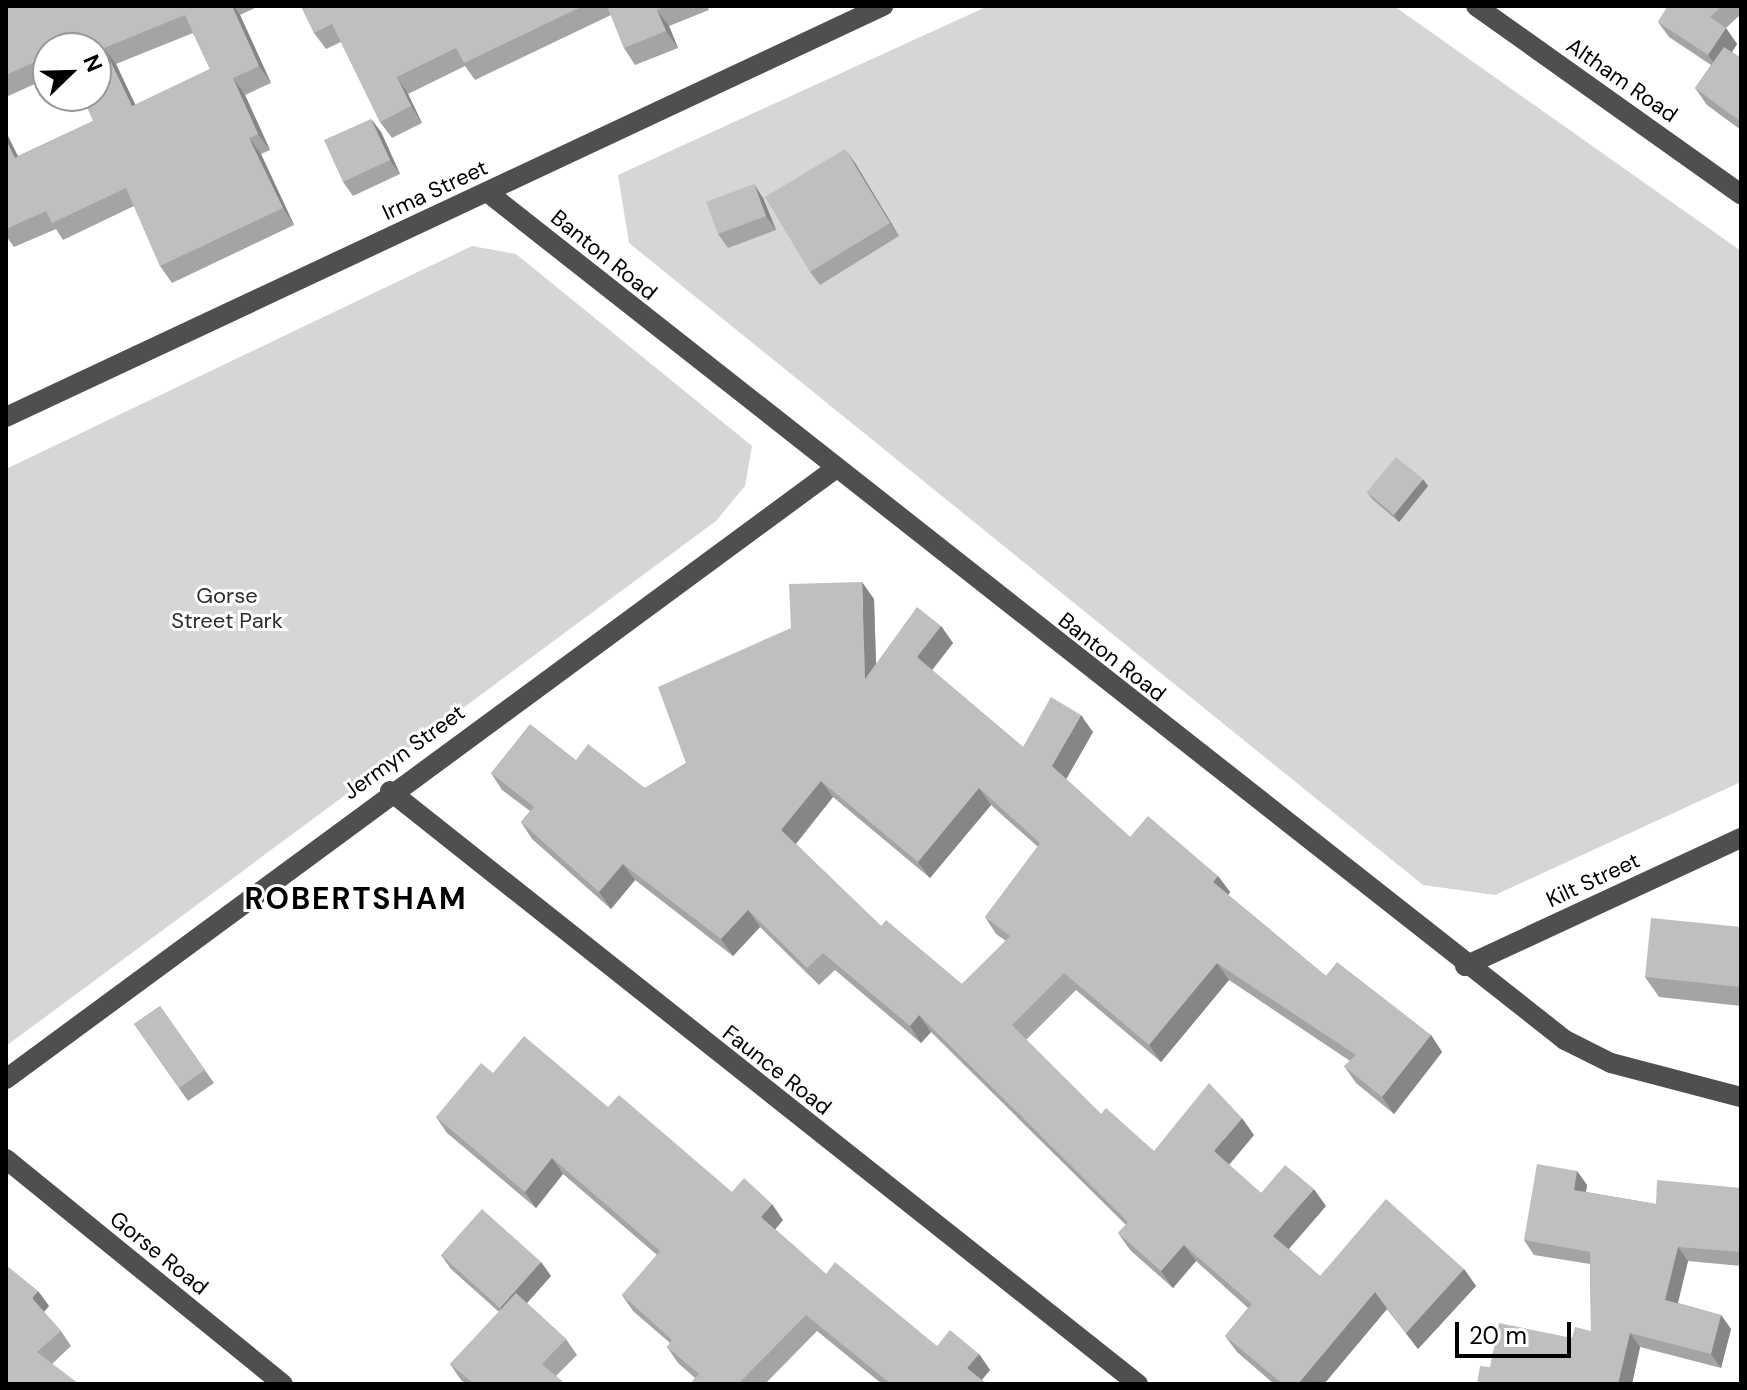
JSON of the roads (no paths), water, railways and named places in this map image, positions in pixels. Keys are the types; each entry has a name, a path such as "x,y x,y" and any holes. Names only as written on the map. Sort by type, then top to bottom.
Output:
{"street":[{"name":"Irma Street","path":"6,417 883,6"},
{"name":"Altham Road","path":"1476,6 1741,194"},
{"name":"Banton Road","path":"487,192 1465,966 1565,1040 1611,1063 1741,1097"},
{"name":"Jermyn Street","path":"6,1079 390,791 835,469"},
{"name":"Faunce Road","path":"390,791 1138,1384"},
{"name":"Kilt Street","path":"1465,966 1741,838"},
{"name":"Gorse Road","path":"6,1159 283,1384"}],"district":[{"name":"ROBERTSHAM","path":"356,899"}],"park label":[{"name":"Gorse Street Park","path":"227,608"}]}
